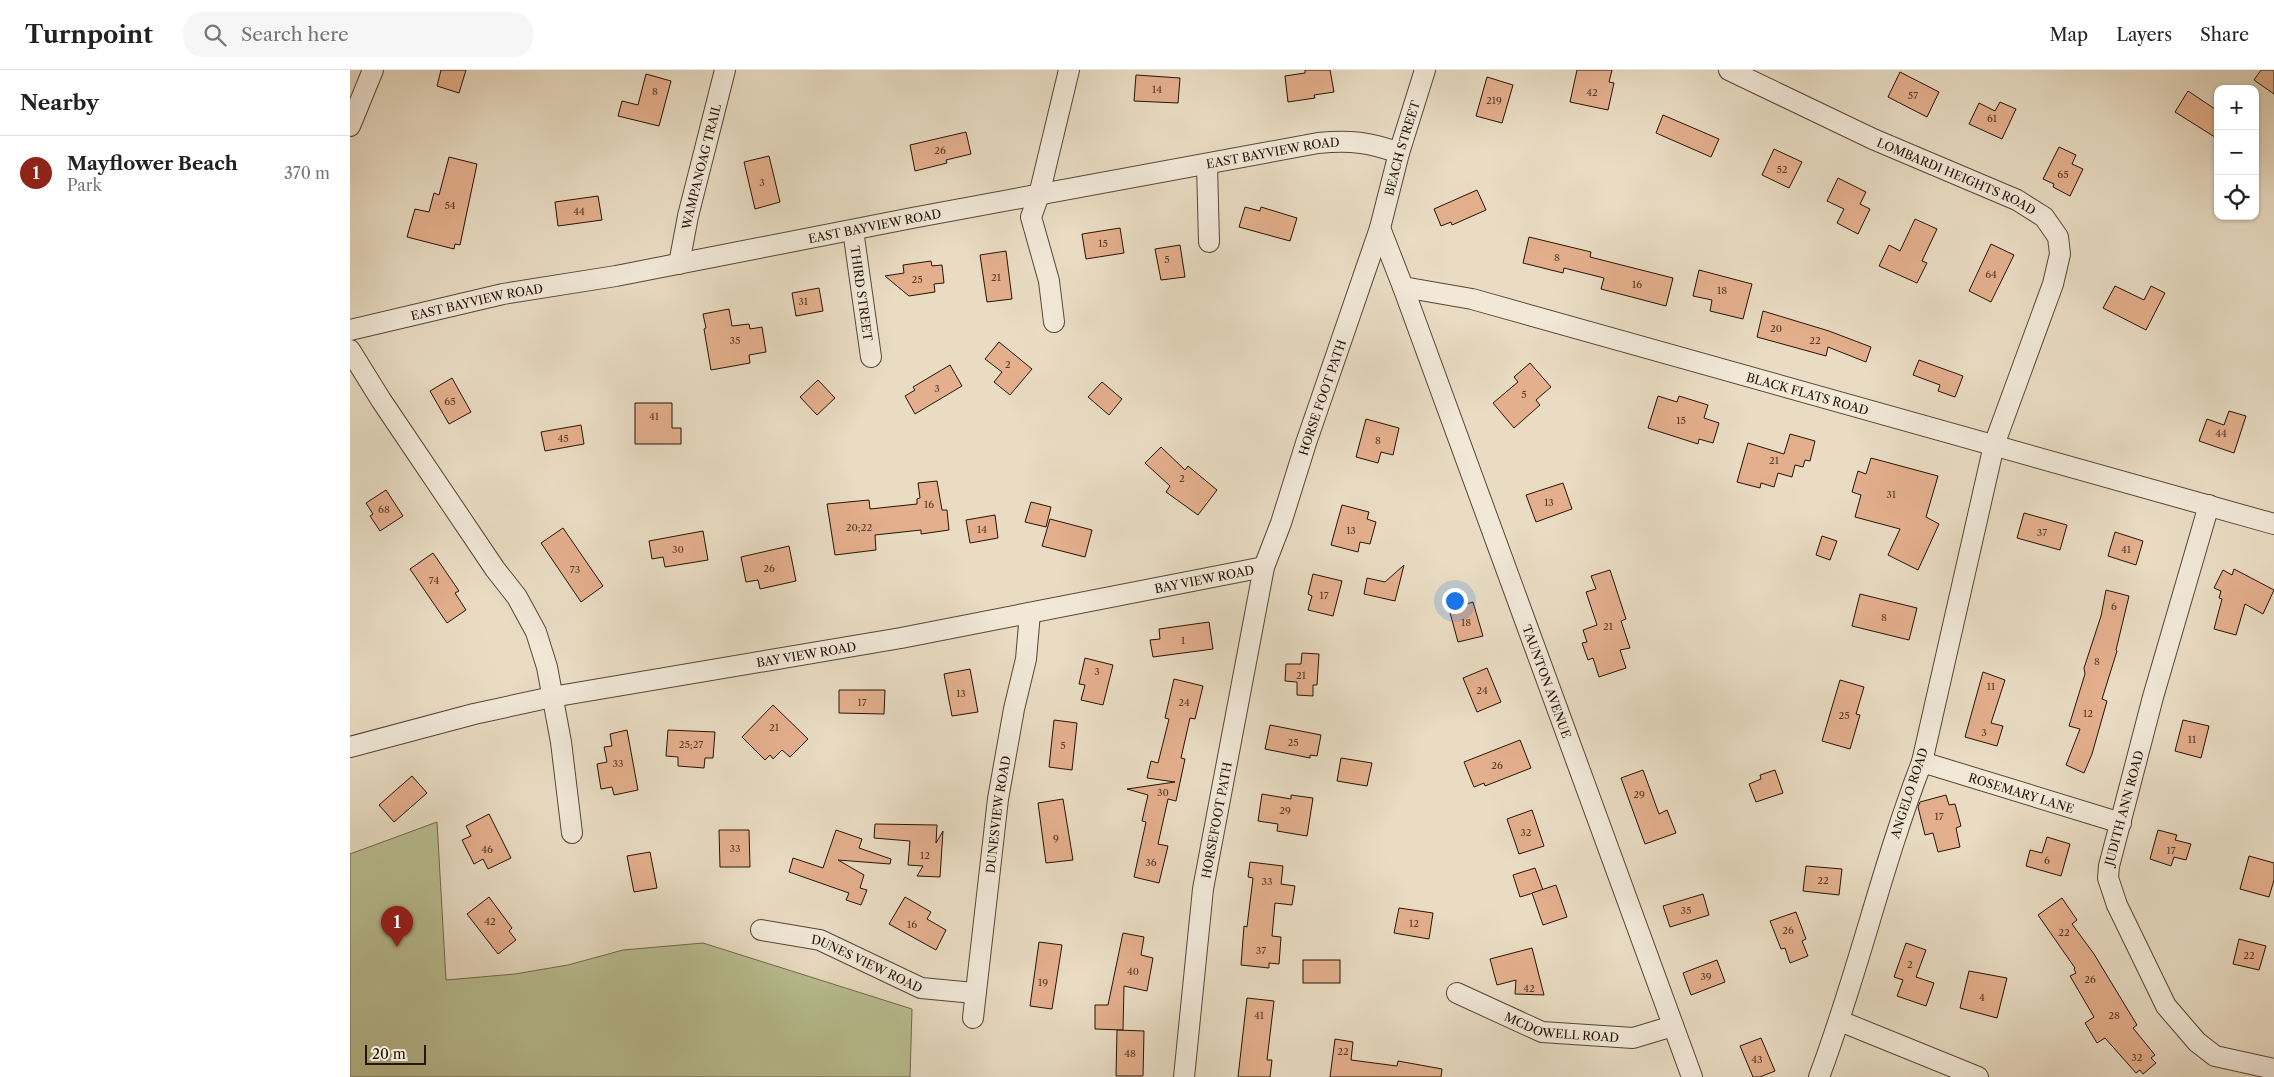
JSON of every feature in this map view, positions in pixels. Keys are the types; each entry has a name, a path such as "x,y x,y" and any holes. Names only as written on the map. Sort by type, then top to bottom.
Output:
{"street":[{"path":"350,126 374,70"},
{"name":"WAMPANOAG TRAIL","path":"679,264 688,216 725,70"},
{"path":"1054,322 1049,282 1031,217 1039,196 1069,70"},
{"name":"BEACH STREET","path":"1380,228 1399,153 1424,70"},
{"name":"LOMBARDI HEIGHTS ROAD","path":"1729,70 1873,139 2017,200 2044,217 2055,230 2060,245 2060,254 2053,284 1994,445"},
{"name":"EAST BAYVIEW ROAD","path":"350,330 503,294 679,264 1336,141 1374,144 1399,153"},
{"path":"1206,164 1209,242"},
{"path":"1380,228 1403,287"},
{"name":"HORSE FOOT PATH","path":"1264,567 1281,524 1306,443 1380,228"},
{"name":"THIRD STREET","path":"853,230 870,357"},
{"name":"BLACK FLATS ROAD","path":"1403,287 1472,299 2274,524"},
{"name":"TAUNTON AVENUE","path":"1403,287 1692,1077"},
{"path":"350,350 381,400 468,529 517,597 542,646 560,742 572,833"},
{"name":"ANGELO ROAD","path":"1819,1077 1840,1022 1902,812 1922,762 1994,445"},
{"name":"JUDITH ANN ROAD","path":"2209,505 2153,697 2109,866 2108,878 2117,905 2166,1006 2197,1042 2215,1056 2274,1069"},
{"name":"BAY VIEW ROAD","path":"350,748 474,714 552,697 901,638 1264,567"},
{"name":"HORSEFOOT PATH","path":"1184,1077 1203,889 1264,567"},
{"name":"DUNESVIEW ROAD","path":"973,1018 974,993 1000,791 1014,709 1026,659 1030,612"},
{"name":"ROSEMARY LANE","path":"1922,762 2121,823"},
{"name":"DUNES VIEW ROAD","path":"761,930 820,940 921,988 974,993"},
{"name":"MCDOWELL ROAD","path":"1457,993 1542,1032 1633,1038 1673,1026"},
{"path":"1840,1022 1978,1077"}],"green space":[{"path":"437,822 446,980 515,974 568,965 623,950 703,943 912,1009 910,1077 350,1077 350,854"}],"building":[{"path":"441,70 466,70 459,93 437,86"},
{"path":"1305,70 1330,70 1334,92 1314,95 1315,98 1288,102 1285,76 1305,73"},
{"path":"1577,70 1612,70 1609,82 1614,83 1608,110 1570,102"},
{"path":"2261,70 2274,70 2274,94 2254,80"},
{"path":"1900,72 1939,92 1927,117 1888,97"},
{"path":"646,74 671,81 659,126 618,116 622,101 638,105"},
{"path":"1136,75 1180,78 1178,103 1134,101"},
{"path":"1487,77 1513,85 1502,123 1476,116"},
{"path":"2188,91 2214,108 2214,136 2175,112"},
{"path":"2000,102 2016,109 2002,139 1969,124 1979,103 1995,111"},
{"path":"1663,115 1719,139 1711,157 1656,133"},
{"path":"966,132 971,154 946,160 947,163 915,171 910,145"},
{"path":"2059,147 2076,155 2072,164 2083,169 2070,196 2053,187 2054,184 2043,179"},
{"path":"1774,149 1802,162 1789,188 1762,175"},
{"path":"769,156 780,202 755,209 744,162"},
{"path":"449,157 477,164 460,245 455,244 454,249 407,237 415,209 429,212 434,193 439,195"},
{"path":"1838,178 1866,192 1860,204 1870,209 1858,234 1837,223 1844,209 1827,201"},
{"path":"1477,190 1486,210 1452,225 1451,222 1441,226 1434,209"},
{"path":"598,196 602,220 558,226 555,202"},
{"path":"1245,207 1260,211 1261,207 1297,218 1290,241 1239,227"},
{"path":"1915,219 1937,229 1922,261 1927,263 1917,283 1879,266 1889,245 1900,251"},
{"path":"1120,228 1124,253 1086,259 1082,234"},
{"path":"1529,237 1591,252 1590,257 1673,278 1666,306 1601,289 1604,278 1564,268 1563,273 1523,263"},
{"path":"1991,244 2014,255 1991,302 1969,291"},
{"path":"1180,245 1185,277 1161,280 1155,249"},
{"path":"1006,251 1012,299 987,302 980,255"},
{"path":"931,261 932,266 942,265 944,283 934,284 935,292 909,296 885,276 904,273 903,265"},
{"path":"1699,270 1752,284 1743,319 1710,311 1712,300 1693,296"},
{"path":"2115,286 2144,300 2151,286 2165,293 2146,330 2103,308"},
{"path":"819,288 823,311 796,316 792,293"},
{"path":"729,309 732,326 749,324 750,329 762,327 766,352 749,355 750,363 711,370 703,314"},
{"path":"1763,311 1829,331 1871,347 1866,362 1828,347 1826,356 1757,337"},
{"path":"999,342 1032,369 1010,395 994,382 1002,372 985,359"},
{"path":"1919,360 1963,376 1955,397 1938,391 1940,385 1913,375"},
{"path":"1530,363 1551,387 1536,400 1540,405 1514,428 1493,403 1518,382 1514,377"},
{"path":"950,365 962,386 915,414 905,396 915,390 913,387"},
{"path":"452,378 471,412 449,424 430,391"},
{"path":"818,380 835,398 817,415 800,397"},
{"path":"1102,382 1122,399 1109,415 1088,397"},
{"path":"1658,396 1677,402 1679,396 1708,405 1704,418 1719,423 1713,443 1699,439 1698,444 1648,428"},
{"path":"635,403 672,403 672,428 681,428 681,444 635,444"},
{"path":"2229,411 2246,416 2234,453 2199,441 2207,419 2224,425"},
{"path":"1366,419 1399,428 1393,455 1381,452 1378,463 1356,457"},
{"path":"581,425 584,444 545,451 541,432"},
{"path":"1790,434 1815,441 1810,461 1805,460 1803,467 1795,465 1792,477 1778,473 1774,487 1761,483 1760,488 1737,482 1748,443 1784,454"},
{"path":"1161,447 1185,470 1188,466 1217,490 1198,515 1166,492 1170,486 1145,463"},
{"path":"1871,458 1938,476 1926,517 1939,524 1918,570 1888,555 1900,529 1855,517 1861,495 1852,492 1858,471 1866,474"},
{"path":"937,481 942,510 947,510 949,530 921,534 921,530 875,535 876,550 835,555 827,504 869,500 870,509 917,504 917,499 920,498 918,483"},
{"path":"1563,483 1572,509 1536,522 1526,495"},
{"path":"386,490 403,516 380,531 370,516 373,514 366,503"},
{"path":"1031,502 1051,507 1046,527 1025,522"},
{"path":"1342,505 1369,512 1367,519 1376,522 1370,544 1360,542 1358,552 1331,545"},
{"path":"2024,513 2067,525 2060,550 2017,538"},
{"path":"995,515 998,538 970,543 966,520"},
{"path":"1050,519 1092,530 1085,557 1042,546"},
{"path":"563,528 603,586 581,602 541,543"},
{"path":"703,531 708,560 665,567 663,557 652,559 649,541"},
{"path":"2115,532 2143,541 2136,565 2108,556"},
{"path":"1822,536 1837,541 1830,560 1816,555"},
{"path":"789,546 796,581 760,589 758,580 746,582 741,557"},
{"path":"433,553 459,591 455,593 466,610 447,623 410,569"},
{"path":"1404,565 1395,601 1364,594 1367,578 1385,582"},
{"path":"2234,569 2274,590 2263,614 2245,604 2236,635 2214,629 2222,599 2219,598 2221,591 2214,588 2223,570 2232,575"},
{"path":"1610,570 1626,619 1621,621 1630,648 1620,650 1626,668 1599,677 1593,658 1588,660 1582,643 1587,642 1583,630 1597,625 1586,592 1596,589 1591,576"},
{"path":"1313,574 1342,581 1333,616 1308,610 1312,596 1308,594"},
{"path":"2106,590 2129,596 2117,651 2102,699 2107,701 2092,754 2084,773 2066,765 2080,729 2069,726 2085,674 2084,668 2101,616"},
{"path":"1860,594 1917,608 1909,640 1852,626"},
{"path":"1473,602 1483,636 1458,642 1449,609"},
{"path":"1209,622 1213,649 1153,657 1150,640 1160,639 1159,629"},
{"path":"1302,653 1319,654 1317,685 1313,685 1313,696 1297,695 1297,682 1285,681 1286,664 1301,664"},
{"path":"1085,658 1113,665 1103,705 1081,700 1085,685 1079,684"},
{"path":"1487,668 1501,702 1477,712 1463,678"},
{"path":"970,669 978,712 952,716 944,674"},
{"path":"1983,672 2005,680 1991,723 2003,726 1997,746 1965,737"},
{"path":"1174,679 1203,686 1195,719 1190,718 1181,758 1185,759 1176,801 1168,799 1158,844 1168,846 1159,883 1134,877 1146,822 1142,821 1148,795 1127,789 1175,782 1147,778 1151,761 1158,763 1169,719 1165,718"},
{"path":"1840,680 1864,687 1856,714 1860,715 1850,749 1822,741"},
{"path":"839,690 885,690 884,714 839,713"},
{"path":"773,705 808,739 790,757 782,750 773,759 770,755 765,760 742,737"},
{"path":"1054,720 1077,723 1072,770 1049,767"},
{"path":"2183,720 2209,726 2201,758 2175,751"},
{"path":"1270,725 1321,735 1317,756 1310,755 1310,758 1265,749"},
{"path":"627,730 638,790 614,795 612,787 601,789 597,764 607,762 604,747 612,746 610,734"},
{"path":"668,730 715,732 713,758 705,758 704,768 678,766 678,757 666,756"},
{"path":"1520,740 1531,768 1485,786 1484,783 1474,787 1464,762"},
{"path":"1341,758 1372,763 1367,786 1337,781"},
{"path":"1643,770 1659,814 1667,810 1676,833 1645,844 1621,778"},
{"path":"1775,770 1783,793 1756,802 1749,784 1761,779 1760,775"},
{"path":"412,776 427,793 394,822 379,805"},
{"path":"1262,794 1291,799 1291,795 1313,798 1307,836 1277,831 1278,824 1258,821"},
{"path":"1946,795 1949,805 1955,804 1961,826 1956,828 1960,847 1938,852 1933,833 1925,835 1918,807 1920,802"},
{"path":"1063,799 1073,860 1046,863 1038,803"},
{"path":"1532,810 1544,846 1519,854 1507,819"},
{"path":"489,814 511,858 488,869 483,859 474,864 462,840 471,836 466,826"},
{"path":"875,824 937,825 936,843 943,831 940,877 917,876 923,866 908,865 910,841 874,838"},
{"path":"719,830 749,830 750,867 720,867"},
{"path":"836,830 862,839 859,848 891,859 890,864 838,860 864,875 860,888 867,890 861,905 846,900 849,893 789,872 793,858 823,868"},
{"path":"2158,830 2177,835 2175,840 2191,844 2186,860 2174,857 2171,866 2150,859"},
{"path":"2047,837 2070,844 2061,876 2026,866 2030,850 2042,853"},
{"path":"650,852 657,888 634,892 627,856"},
{"path":"2249,856 2274,863 2274,880 2269,897 2240,889"},
{"path":"1250,862 1283,866 1281,884 1295,886 1292,905 1275,903 1272,936 1281,937 1279,964 1269,963 1269,968 1241,965 1244,926 1247,927 1253,878 1248,877"},
{"path":"1806,866 1842,869 1839,895 1803,891"},
{"path":"1535,868 1543,890 1520,897 1513,875"},
{"path":"1556,885 1567,917 1543,925 1532,893"},
{"path":"1703,894 1709,915 1670,927 1663,906"},
{"path":"489,897 512,928 509,931 516,940 498,954 467,914"},
{"path":"905,897 931,912 927,919 946,930 936,950 889,924"},
{"path":"2062,898 2077,920 2072,924 2094,954 2137,1025 2133,1028 2155,1055 2151,1058 2156,1063 2143,1074 2140,1070 2136,1073 2105,1038 2097,1043 2085,1023 2094,1017 2070,976 2076,973 2075,968 2038,915"},
{"path":"1399,908 1433,913 1429,939 1394,933"},
{"path":"1796,912 1806,939 1802,941 1808,956 1790,963 1785,948 1781,949 1770,921"},
{"path":"1123,933 1144,937 1141,955 1153,958 1147,991 1124,986 1123,1030 1095,1029 1095,1005 1108,1005"},
{"path":"2239,939 2266,946 2259,970 2233,964"},
{"path":"1039,942 1062,945 1052,1009 1030,1006"},
{"path":"1906,943 1926,950 1916,977 1934,983 1926,1006 1897,996 1903,980 1894,977"},
{"path":"1532,948 1544,995 1515,994 1516,980 1497,985 1490,959"},
{"path":"1303,960 1340,960 1340,983 1303,983"},
{"path":"1717,960 1725,982 1691,995 1683,973"},
{"path":"1969,971 2007,978 1997,1018 1960,1008"},
{"path":"1247,998 1274,1001 1267,1060 1272,1060 1270,1077 1238,1077"},
{"path":"1117,1030 1144,1031 1143,1076 1116,1076"},
{"path":"1761,1038 1775,1071 1760,1077 1753,1077 1740,1046"},
{"path":"1335,1039 1353,1042 1351,1060 1397,1066 1398,1061 1442,1069 1441,1077 1330,1077"}],"place":[{"name":"Mayflower Beach","path":"397,947"}]}
